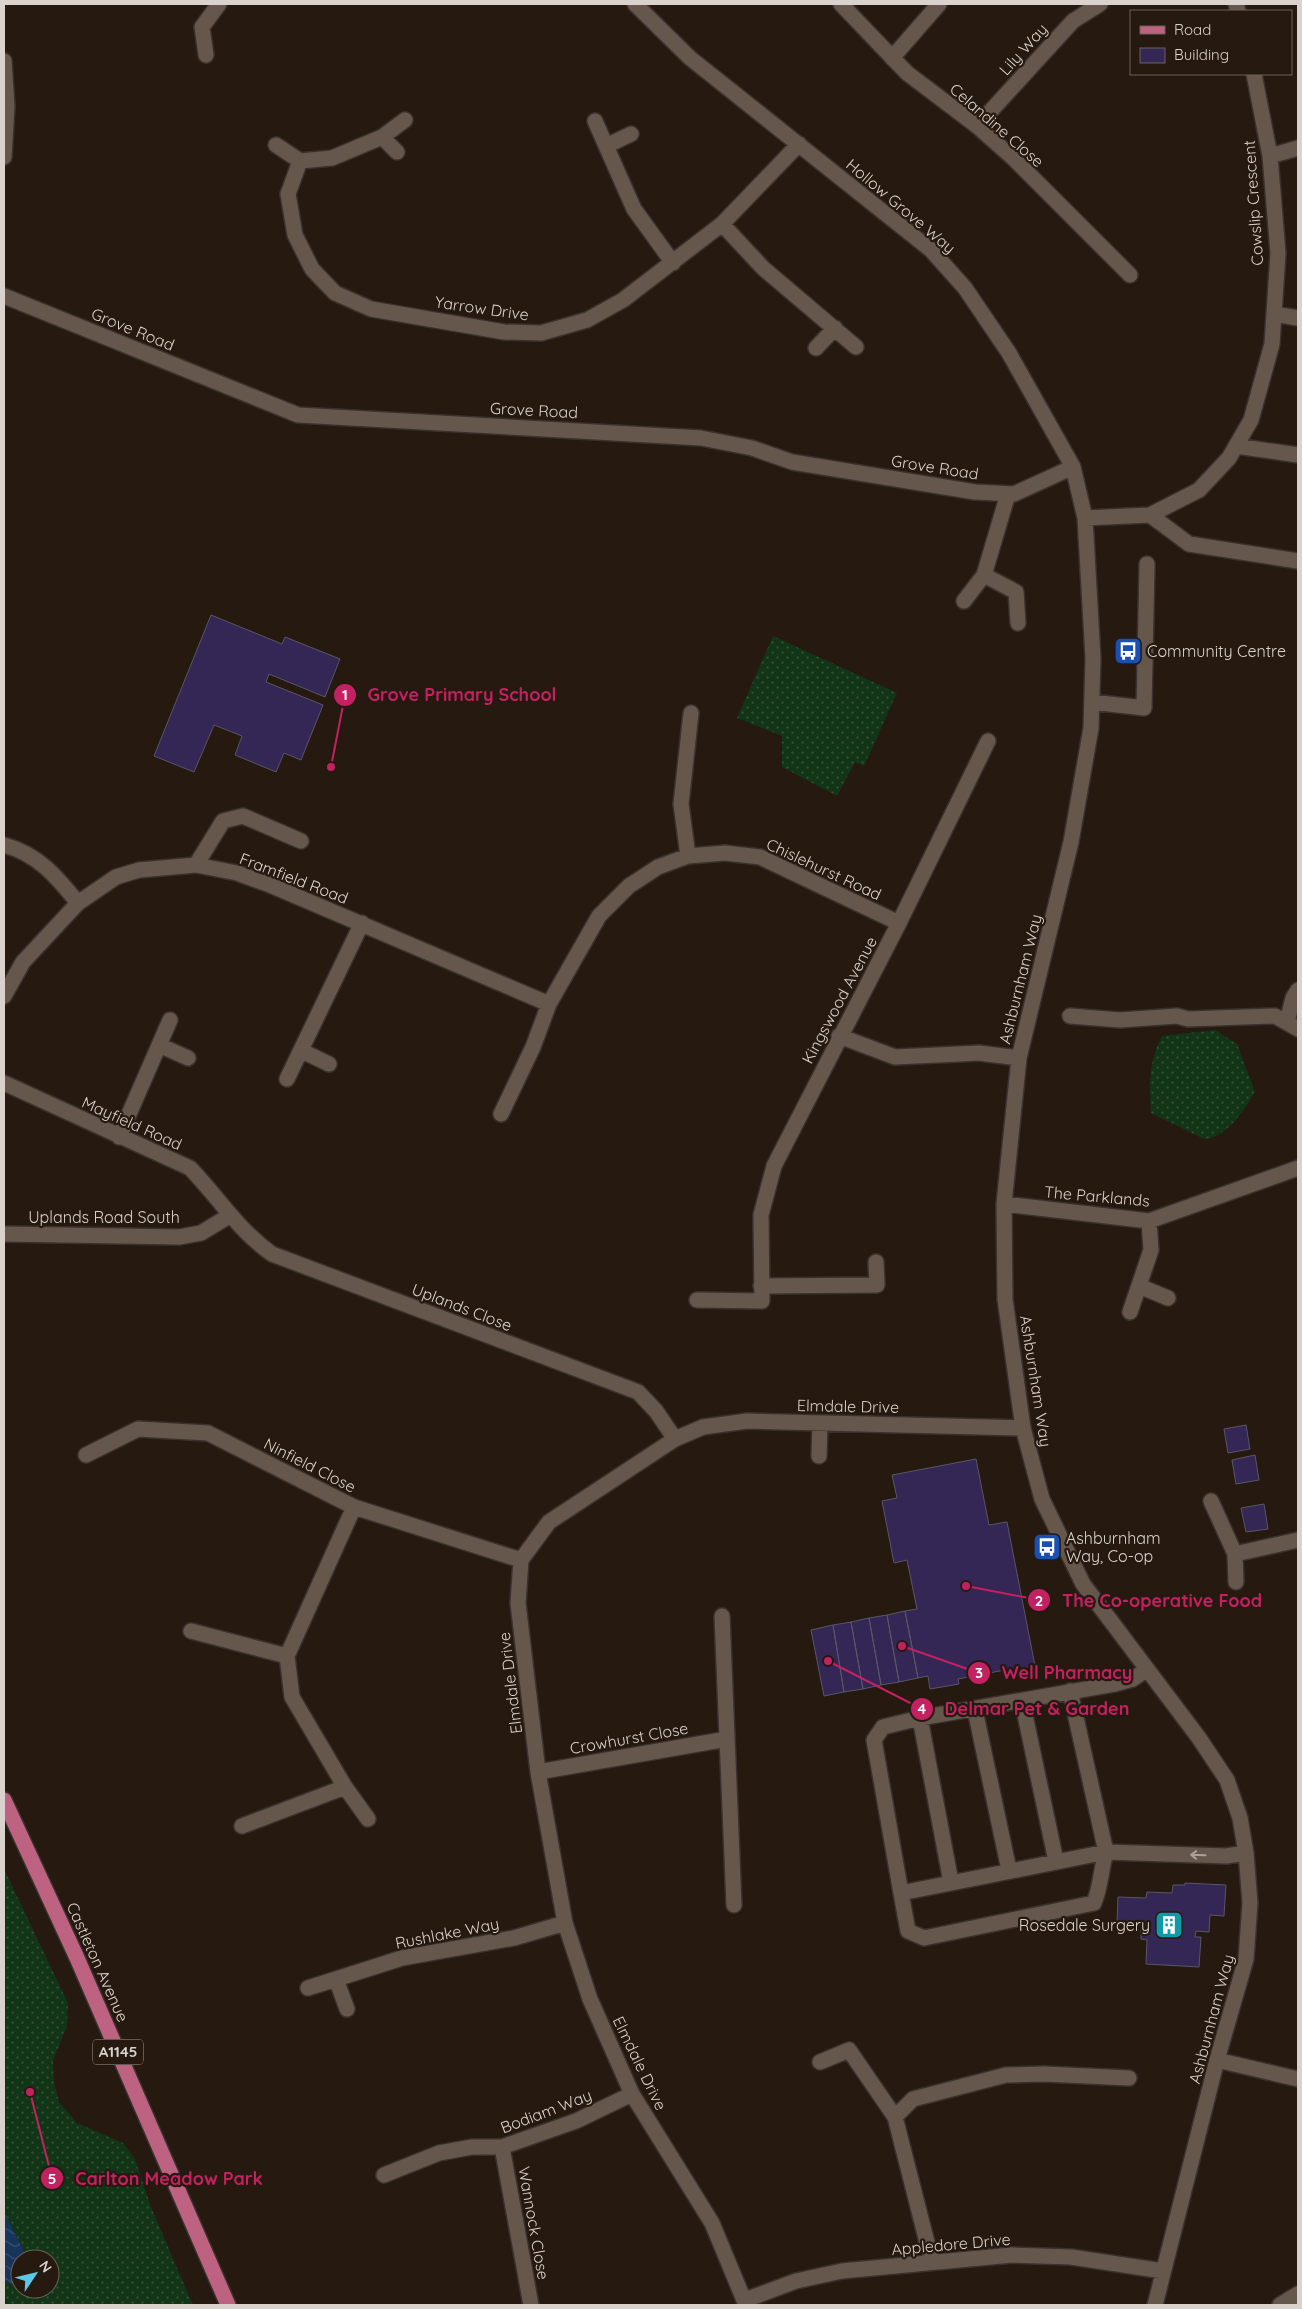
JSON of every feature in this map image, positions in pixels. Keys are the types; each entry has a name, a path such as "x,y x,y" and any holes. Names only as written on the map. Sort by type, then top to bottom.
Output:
{"main road":[{"name":"Castleton Avenue","path":"4,1800 78,1958 228,2305"}],"street":[{"path":"206,55 202,27 218,4"},
{"name":"Hollow Grove Way","path":"635,4 690,58 931,250 965,288 1009,353 1073,467 1085,518"},
{"name":"Celandine Close","path":"841,4 907,73 977,126 1013,158 1130,275"},
{"path":"892,58 940,4"},
{"name":"Lily Way","path":"977,126 1073,21 1100,4"},
{"path":"4,61 6,113 4,157"},
{"name":"Cowslip Crescent","path":"1085,518 1150,515 1199,490 1229,458 1251,420 1272,344 1278,252 1270,156 1254,75"},
{"path":"276,145 300,161 332,158 382,137 405,120"},
{"path":"595,121 634,209 673,263"},
{"path":"606,146 631,134"},
{"path":"382,137 397,152"},
{"name":"Yarrow Drive","path":"300,161 288,194 295,235 312,269 335,293 371,309 504,332 541,333 587,320 623,300 722,224 756,191 799,144"},
{"path":"1270,156 1298,148"},
{"path":"722,224 763,268 856,347"},
{"name":"Grove Road","path":"4,296 298,415 701,438 752,448 792,462 975,492 1014,494 1073,467"},
{"path":"1274,314 1298,318"},
{"path":"816,348 834,328"},
{"path":"1236,446 1298,455"},
{"path":"964,601 984,575 1008,494"},
{"path":"1150,515 1189,544 1298,561"},
{"name":"Ashburnham Way","path":"1085,518 1093,658 1091,728 1071,842 1019,1058 1004,1204 1005,1299 1022,1428 1042,1499 1083,1584 1199,1738 1227,1780 1240,1818 1246,1853 1250,1903 1246,1959 1155,2305"},
{"path":"1092,702 1144,708 1147,564"},
{"path":"984,575 1016,592 1018,623"},
{"path":"688,856 680,804 691,713"},
{"name":"Kingswood Avenue","path":"761,1286 761,1215 774,1166 839,1036 899,923 988,741"},
{"path":"196,865 223,821 243,816 301,841"},
{"path":"4,844 48,867 78,903"},
{"name":"Chislehurst Road","path":"501,1114 533,1047 549,1004 599,916 629,886 658,867 688,856 725,853 760,856 899,923"},
{"name":"Framfield Road","path":"4,996 23,962 78,903 116,877 139,870 196,865 237,873 270,884 549,1004"},
{"path":"287,1079 362,923"},
{"path":"1070,1016 1120,1020 1177,1016 1188,1019 1275,1016 1292,1025 1293,998 1298,990"},
{"path":"119,1137 170,1020"},
{"path":"839,1036 895,1057 978,1053 1019,1058"},
{"path":"159,1045 188,1058"},
{"path":"302,1051 328,1064"},
{"name":"Mayfield Road","path":"4,1083 190,1168 211,1189 229,1216"},
{"name":"The Parklands","path":"1004,1204 1149,1221 1298,1168"},
{"name":"Uplands Road South","path":"4,1234 178,1237 201,1233 229,1216"},
{"name":"Uplands Close","path":"229,1216 252,1240 272,1254 638,1392 656,1411 674,1439"},
{"path":"1130,1312 1151,1250 1149,1221"},
{"path":"697,1300 762,1301 761,1286 877,1284 876,1262"},
{"path":"1139,1286 1168,1298"},
{"name":"Elmdale Drive","path":"746,2303 712,2223 632,2094 590,1998 565,1923 538,1772 518,1603 521,1560 549,1522 674,1439 703,1427 747,1421 1022,1428"},
{"path":"819,1456 820,1423"},
{"name":"Ninfield Close","path":"86,1455 138,1429 208,1432 354,1508 521,1560"},
{"path":"1211,1501 1235,1554 1236,1582"},
{"path":"354,1508 287,1656 292,1697 345,1787 368,1819"},
{"path":"1235,1554 1298,1540"},
{"path":"722,1616 734,1905"},
{"path":"191,1631 287,1656"},
{"path":"1070,1691 1106,1852 1100,1873 1100,1887 1094,1903 924,1938 908,1930 874,1740 883,1727 920,1718 975,1710 1070,1691 1115,1684 1132,1680 1147,1669"},
{"path":"1022,1701 1056,1861"},
{"path":"975,1710 1009,1870"},
{"path":"920,1718 951,1882"},
{"name":"Crowhurst Close","path":"538,1772 727,1739"},
{"path":"242,1826 345,1787"},
{"path":"901,1893 1106,1852 1226,1856 1246,1853"},
{"name":"Rushlake Way","path":"308,1988 402,1958 514,1938 565,1923"},
{"path":"336,1979 347,2009"},
{"path":"820,2062 849,2050 895,2117 932,2262"},
{"path":"1218,2060 1298,2079"},
{"path":"895,2117 913,2099 1006,2075 1044,2074 1129,2078"},
{"name":"Bodiam Way","path":"384,2175 439,2153 472,2148 502,2147 576,2121 632,2094"},
{"name":"Wannock Close","path":"502,2147 531,2305"},
{"name":"Appledore Drive","path":"746,2303 796,2281 842,2271 1012,2255 1071,2256 1163,2271"},
{"path":"1280,2305 1298,2294"}],"green space":[{"path":"773,636 897,693 864,766 855,762 837,796 782,767 782,736 737,718"},
{"path":"1215,1030 1237,1044 1255,1092 1234,1122 1220,1134 1204,1139 1151,1113 1151,1073 1152,1064 1162,1036"},
{"path":"4,1869 68,2003 67,2026 53,2061 54,2082 59,2102 77,2123 123,2143 135,2159 151,2207 193,2305 4,2305 4,2281 10,2284 10,2299 60,2299 60,2249 23,2249 4,2212"}],"water":[{"path":"4,2212 23,2249 10,2249 10,2284 4,2281"}],"building":[{"path":"211,615 282,644 285,637 340,659 325,697 269,674 266,682 323,705 301,760 284,753 276,772 235,755 242,736 214,725 194,772 154,756"},
{"path":"1246,1425 1250,1449 1228,1453 1224,1429"},
{"path":"1255,1455 1259,1480 1236,1484 1232,1460"},
{"path":"976,1459 989,1525 1007,1522 1036,1671 1011,1676 1010,1669 958,1679 959,1684 930,1689 928,1676 918,1678 905,1611 917,1609 907,1560 894,1563 882,1501 897,1498 892,1475"},
{"path":"1264,1504 1268,1529 1246,1532 1241,1508"},
{"path":"905,1611 918,1678 899,1682 887,1615"},
{"path":"887,1615 899,1682 881,1685 869,1618"},
{"path":"869,1618 881,1685 863,1689 851,1622"},
{"path":"851,1622 863,1689 844,1692 833,1625"},
{"path":"833,1625 844,1692 824,1696 811,1630"},
{"name":"Rosedale Surgery","path":"1185,1883 1226,1885 1224,1916 1210,1915 1209,1932 1196,1931 1195,1937 1201,1937 1199,1967 1146,1964 1147,1940 1141,1939 1141,1925 1117,1924 1118,1897 1146,1898 1147,1892 1172,1893 1173,1885 1185,1885"}],"place":[{"name":"Community Centre","path":"1128,651"},
{"name":"Grove Primary School","path":"331,767"},
{"name":"Ashburnham Way, Co-op","path":"1047,1547"},
{"name":"The Co-operative Food","path":"966,1586"},
{"name":"Well Pharmacy","path":"902,1646"},
{"name":"Delmar Pet & Garden","path":"828,1661"},
{"name":"Rosedale Surgery","path":"1169,1925"},
{"name":"Carlton Meadow Park","path":"30,2092"}]}
